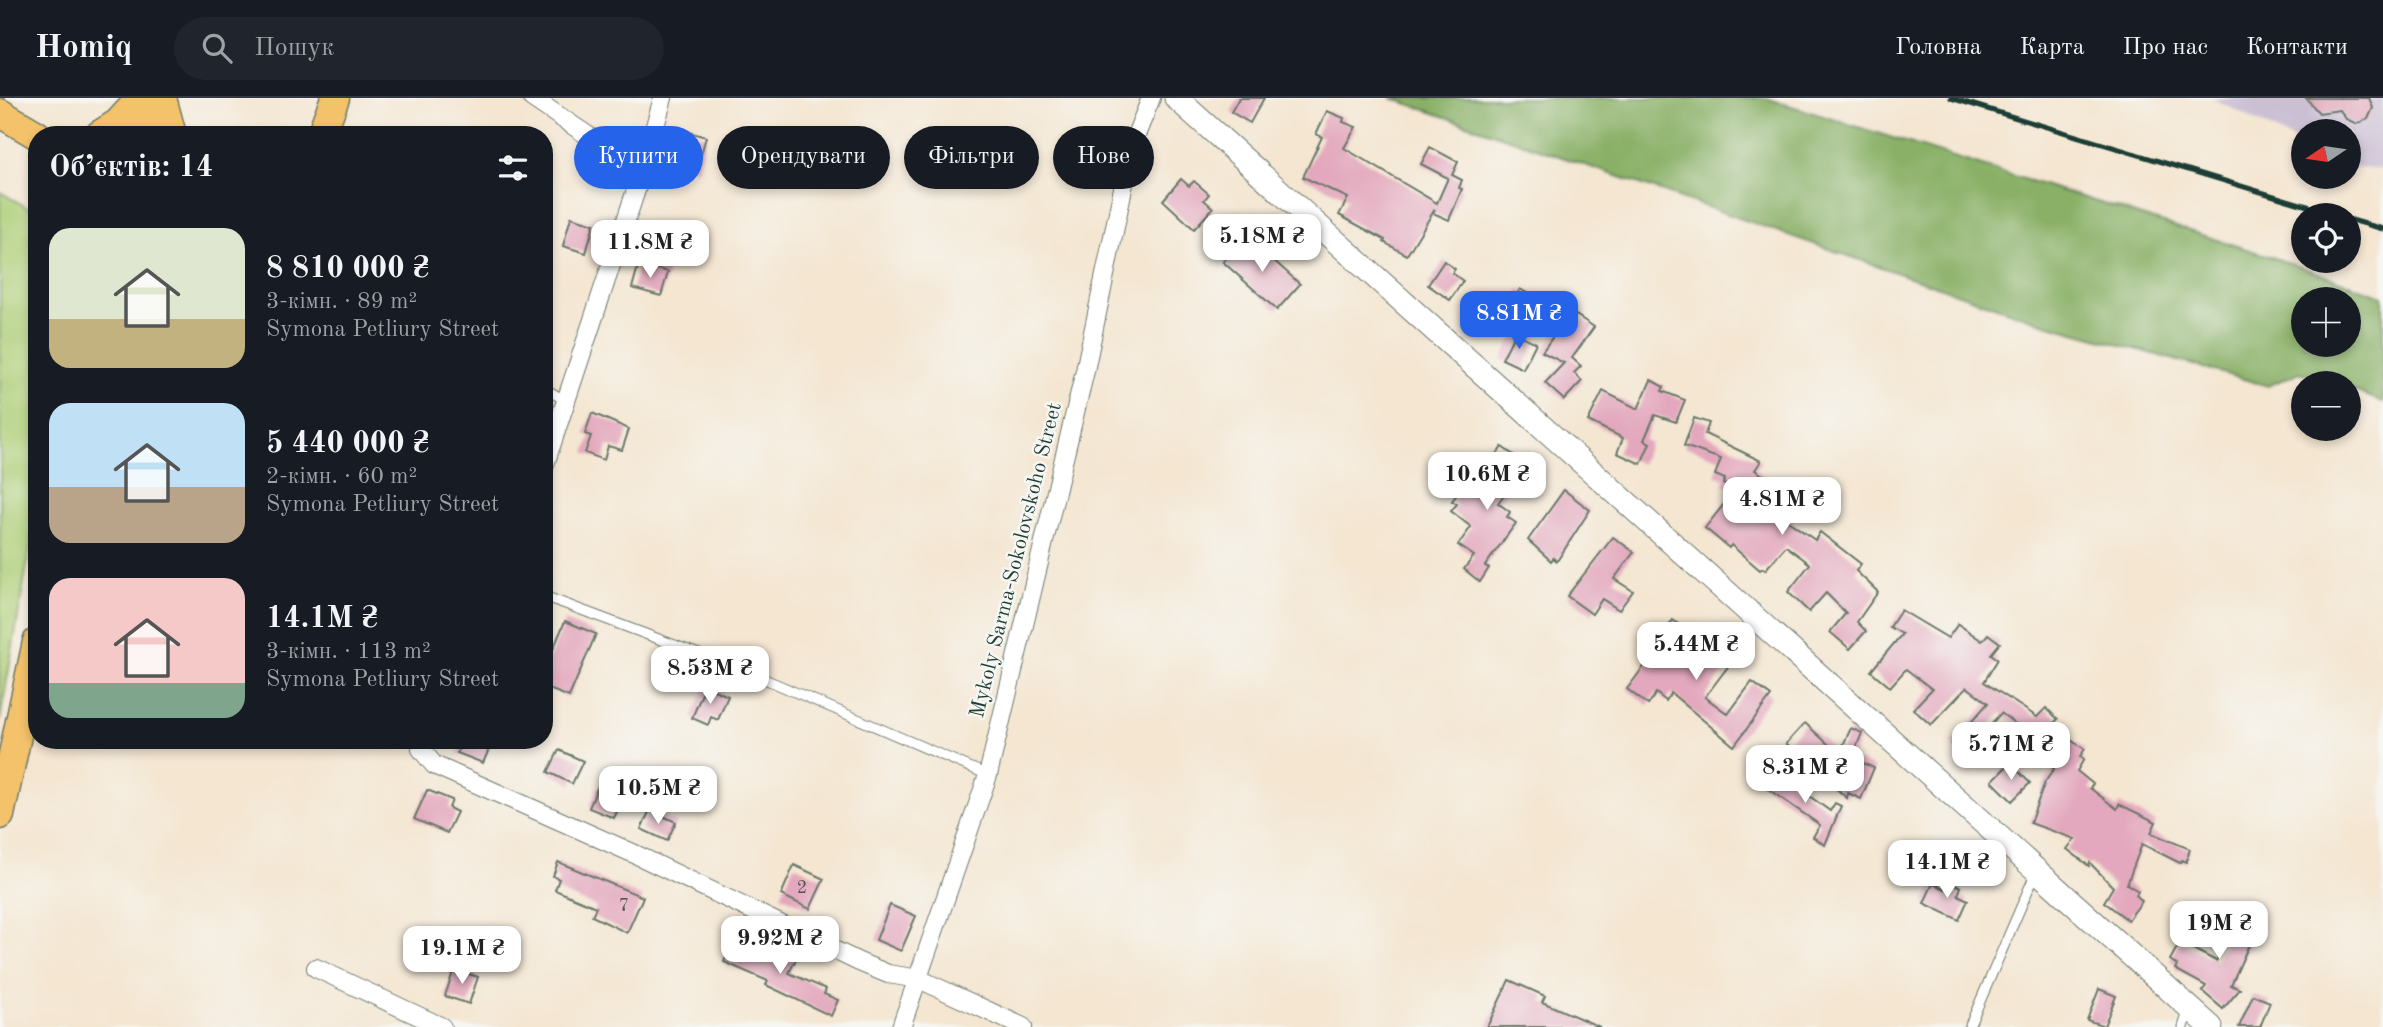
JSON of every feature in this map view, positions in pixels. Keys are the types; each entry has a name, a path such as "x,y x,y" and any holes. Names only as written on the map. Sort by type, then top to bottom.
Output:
{"main road":[{"path":"113,126 141,98"},
{"path":"147,126 153,98"},
{"path":"162,98 170,126"},
{"path":"324,126 335,98"},
{"path":"0,113 28,130"},
{"path":"0,814 28,684"}],"street":[{"path":"532,98 574,126"},
{"path":"655,126 663,98"},
{"name":"Mykoly Sarma-Sokolovskoho Street","path":"901,1027 988,775 1084,371 1130,156 1151,98"},
{"path":"1176,98 2037,870 2186,1017 2211,1027"},
{"path":"553,442 636,189"},
{"path":"425,749 434,765 637,855 859,962 888,974 919,979 1023,1027"},
{"path":"316,968 442,1027"}],"lane":[{"path":"553,393 567,402"},
{"path":"553,599 773,682 988,775"},
{"path":"1969,1027 2037,870"}],"shaded area":[{"path":"2212,98 2383,98 2383,169 2361,168 2361,119 2291,119 2291,139"}],"green space":[{"path":"1391,98 1766,98 2275,258 2291,264 2291,273 2318,273 2357,287 2291,287 2291,357 2361,357 2361,288 2383,296 2383,402 2361,394 2361,371 2291,371 2291,376 2268,386 2046,324"},
{"path":"0,192 28,208 28,560 0,720"}],"building":[{"path":"1239,98 1264,98 1250,123 1231,112"},
{"path":"2306,98 2369,98 2373,108 2368,119 2361,122 2361,119 2346,119 2340,110 2319,113"},
{"path":"1327,111 1356,127 1344,148 1437,203 1448,178 1421,164 1430,147 1458,162 1452,175 1462,180 1459,188 1462,189 1449,220 1433,213 1435,209 1407,255 1339,215 1348,198 1303,177 1322,137 1316,134"},
{"path":"1181,179 1189,186 1194,181 1209,194 1204,200 1213,208 1194,229 1163,200"},
{"path":"571,217 594,224 586,253 563,246"},
{"path":"1251,240 1300,284 1277,310 1223,262 1238,244 1243,248"},
{"path":"1444,261 1455,269 1452,273 1463,281 1450,300 1428,285"},
{"path":"639,263 668,272 661,296 632,288"},
{"path":"1520,289 1536,298 1528,312 1512,303"},
{"path":"1576,315 1594,327 1572,358 1581,366 1574,373 1582,381 1564,400 1545,383 1564,363 1542,352 1567,317 1572,319"},
{"path":"1515,333 1536,343 1523,369 1502,359"},
{"path":"1651,380 1664,387 1662,391 1685,400 1676,422 1655,415 1644,440 1650,443 1641,464 1617,453 1623,438 1588,421 1603,391 1638,409"},
{"path":"592,413 629,429 622,450 608,446 604,460 585,453 591,436 585,434"},
{"path":"1694,418 1709,423 1705,434 1761,461 1755,470 1775,483 1769,492 1792,506 1784,518 1815,540 1820,532 1861,564 1856,571 1878,592 1857,622 1866,631 1850,649 1830,632 1846,613 1826,593 1809,612 1788,592 1810,564 1786,546 1765,570 1760,570 1731,545 1729,548 1705,528 1735,490 1723,484 1725,479 1715,475 1721,459 1684,446"},
{"path":"1502,447 1526,464 1498,503 1510,512 1507,517 1516,523 1485,566 1489,568 1480,582 1464,569 1474,556 1458,545 1471,527 1451,511 1457,504 1452,501 1463,487 1469,493"},
{"path":"1564,490 1590,510 1557,561 1553,558 1551,561 1528,540"},
{"path":"1613,537 1634,552 1614,579 1633,591 1619,610 1602,599 1592,614 1567,596"},
{"path":"1901,610 1948,638 1958,624 1982,641 1988,634 2000,643 1991,654 1998,659 1984,682 2037,717 2046,708 2058,719 2050,727 2085,749 2080,756 2084,759 2077,771 2093,784 2090,788 2117,809 2119,804 2156,822 2151,833 2190,849 2186,862 2181,860 2180,863 2142,844 2127,884 2138,891 2136,895 2142,901 2128,920 2104,902 2113,887 2090,863 2089,866 2067,849 2075,839 2030,823 2045,782 2054,769 2051,766 2053,758 2048,764 2019,740 2026,732 2001,713 1981,735 1989,742 1972,762 1952,744 1988,703 1967,687 1931,725 1913,709 1932,689 1906,669 1890,687 1871,671 1902,634 1890,627"},
{"path":"1673,620 1730,664 1705,697 1728,714 1752,682 1771,696 1734,746 1671,693 1666,701 1656,693 1648,705 1627,689 1660,645 1656,643"},
{"path":"565,621 596,634 569,697 553,691 553,650"},
{"path":"705,686 728,696 718,720 711,717 708,725 692,718"},
{"path":"1805,723 1839,754 1851,728 1862,733 1852,758 1874,768 1861,799 1848,793 1847,798 1786,744"},
{"path":"459,749 489,749 483,763 457,753"},
{"path":"559,750 583,761 572,784 548,772"},
{"path":"2010,763 2030,783 2012,801 1992,781"},
{"path":"1775,771 1830,811 1835,803 1841,806 1825,845 1813,837 1820,825 1764,786"},
{"path":"598,786 619,795 616,803 620,805 614,818 589,808"},
{"path":"427,790 452,800 449,808 457,812 447,833 414,819"},
{"path":"650,810 676,822 667,841 641,829"},
{"path":"558,862 643,897 627,933 592,916 596,907 555,890 559,879 553,876"},
{"path":"794,865 824,879 810,909 781,895"},
{"path":"1948,881 1961,887 1958,895 1968,900 1959,920 1924,903 1933,883 1945,889"},
{"path":"890,905 916,916 901,951 876,940"},
{"path":"2239,911 2260,920 2231,985 2240,989 2223,1009 2202,991 2206,986 2175,969 2177,965 2170,960 2180,942 2216,961"},
{"path":"733,939 778,959 781,952 796,959 789,973 826,989 824,994 838,1000 831,1016 766,985 768,981 724,962"},
{"path":"454,969 478,977 469,1004 445,996"},
{"path":"1509,980 1545,996 1542,1002 1600,1027 1487,1027"},
{"path":"2099,989 2116,996 2104,1026 2087,1020"},
{"path":"2253,995 2270,1002 2260,1027 2239,1027"}],"railway":[{"path":"1951,98 2297,203"},
{"path":"2361,223 2383,229"}]}
